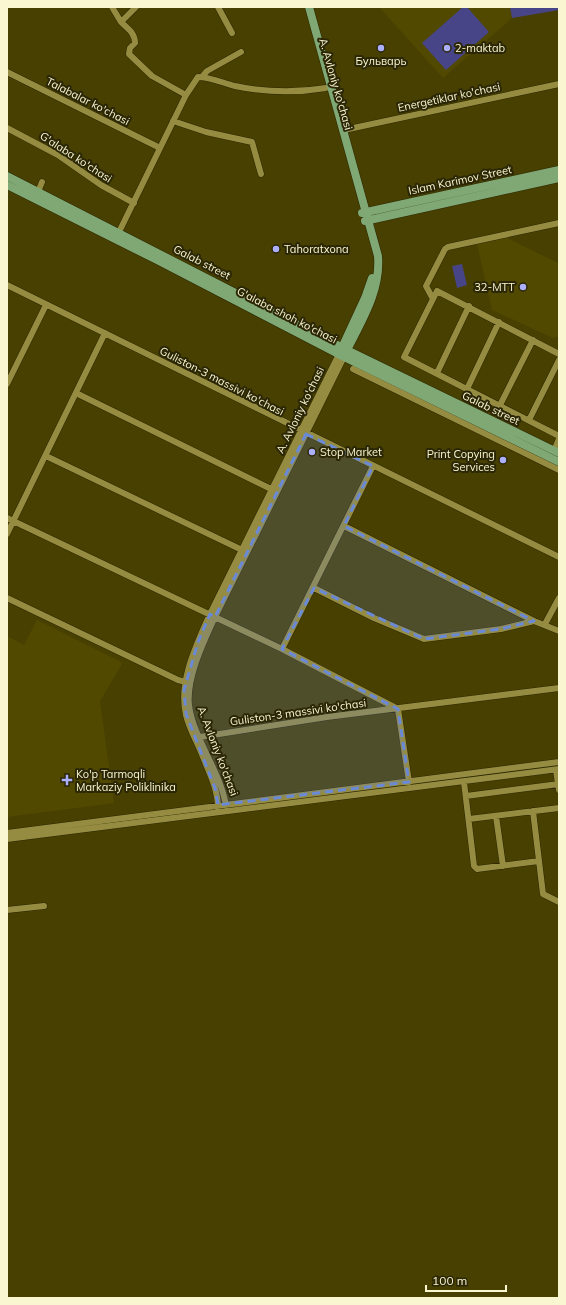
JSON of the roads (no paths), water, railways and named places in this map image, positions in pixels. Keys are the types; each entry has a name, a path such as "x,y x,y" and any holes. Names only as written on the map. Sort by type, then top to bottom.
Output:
{"main road":[{"name":"A. Avloniy ko'chasi","path":"303,7 326,88 378,256 377,282 373,296 343,352"},
{"name":"A. Avloniy ko'chasi","path":"309,7 344,130 365,217"},
{"name":"Islam Karimov Street","path":"365,217 559,170"},
{"name":"Galab street","path":"7,176 119,232 343,352 557,452"},
{"name":"Islam Karimov Street","path":"365,217 559,178"},
{"name":"G'alaba shoh ko'chasi","path":"7,185 343,352 382,379 559,462"}],"street":[{"path":"112,7 121,22 133,33 135,38 135,43 130,48 129,54 152,76 186,95"},
{"path":"121,22 136,7"},
{"path":"218,7 232,33"},
{"path":"119,232 186,95 195,80 202,77 207,71 241,52"},
{"name":"Talabalar ko'chasi","path":"7,72 160,148"},
{"path":"202,77 236,86 279,91 326,88"},
{"name":"Energetiklar ko'chasi","path":"344,130 559,84"},
{"path":"173,121 206,132 252,142 261,174"},
{"name":"G'alaba ko'chasi","path":"7,128 58,155 101,186 134,203"},
{"path":"38,192 42,182"},
{"path":"433,299 426,286 445,249 448,247 559,223"},
{"name":"Guliston-3 massivi ko'chasi","path":"7,286 559,558"},
{"path":"559,354 469,306 437,291 404,357 559,436"},
{"path":"7,384 46,305"},
{"path":"437,374 469,306"},
{"path":"467,389 499,322"},
{"path":"7,534 105,333"},
{"path":"500,405 533,340"},
{"name":"A. Avloniy ko'chasi","path":"218,808 213,782 186,714 184,690 186,682 198,642 304,433 343,352"},
{"path":"529,420 559,360"},
{"path":"352,369 382,379 559,470"},
{"path":"76,393 273,490"},
{"name":"A. Avloniy ko'chasi","path":"226,807 189,705 189,692 212,616 242,550 304,433"},
{"path":"557,452 559,439"},
{"path":"46,456 242,550"},
{"path":"282,649 314,588 373,466"},
{"name":"Guliston-3 massivi ko'chasi","path":"7,518 282,649 398,709"},
{"path":"344,526 559,631"},
{"path":"314,588 374,618 424,639 501,629 534,620"},
{"path":"7,598 178,680 186,682"},
{"path":"546,624 559,598"},
{"name":"Guliston-3 massivi ko'chasi","path":"200,736 320,718 559,688"},
{"path":"398,709 408,782"},
{"path":"226,807 464,782 558,767"},
{"path":"7,833 226,807 408,782 558,767"},
{"path":"466,796 559,786 558,767"},
{"path":"464,782 474,866 477,869 539,861"},
{"path":"7,839 218,808"},
{"path":"469,819 559,808"},
{"path":"533,811 543,894 559,902"},
{"path":"496,816 503,866"},
{"path":"7,910 44,906"}],"place":[{"name":"Бульварь","path":"381,48"},
{"name":"2-maktab","path":"447,48"},
{"name":"Tahoratxona","path":"276,249"},
{"name":"32-MTT","path":"523,287"},
{"name":"Stop Market","path":"312,452"},
{"name":"Print Copying Services","path":"503,460"},
{"name":"Ko'p Tarmoqli Markaziy Poliklinika","path":"67,780"}]}
